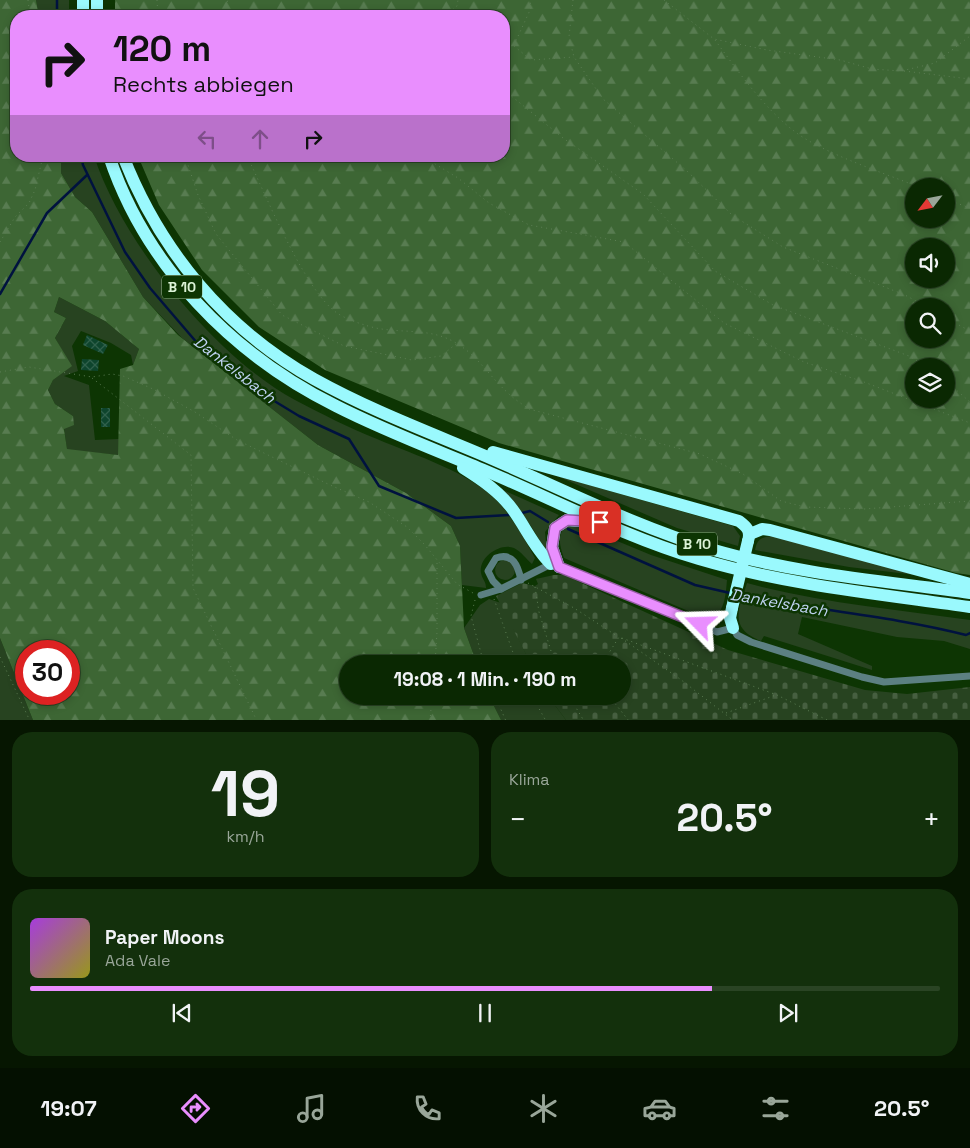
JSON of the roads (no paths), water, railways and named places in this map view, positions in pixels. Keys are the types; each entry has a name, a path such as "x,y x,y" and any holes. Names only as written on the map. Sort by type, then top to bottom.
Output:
{"highway":[{"name":"B 10","path":"111,162 130,206 161,259 200,308 271,368 336,406 600,522 696,558 736,569 808,584 970,607"},
{"name":"B 10","path":"126,162 142,199 177,258 193,279 234,322 259,342 314,378 440,437 642,523 715,550 823,572 970,592"},
{"path":"440,437 745,525 749,537 730,618 733,628"},
{"path":"434,449 482,480 497,493 512,509 541,554 555,565"},
{"path":"555,565 552,547 555,528 567,520 600,522"},
{"path":"749,537 762,529 770,530 970,584"}],"street":[{"path":"502,589 493,581 488,571 496,558 503,556 513,559 517,564 521,580"},
{"path":"481,595 502,589 555,565 717,632 733,628 743,639 751,642 873,680 902,682 970,676"}],"waterway":[{"name":"Dankelsbach","path":"57,0 57,10"},
{"name":"Dankelsbach","path":"82,162 125,252 150,288 198,344 253,388 299,416 349,439 379,486 456,518 509,515"},
{"path":"0,294 47,213 87,175"},
{"name":"Dankelsbach","path":"522,513 530,511 548,522"},
{"name":"Dankelsbach","path":"568,529 695,585 730,593"},
{"name":"Dankelsbach","path":"738,595 881,618 966,635 970,633"}]}
